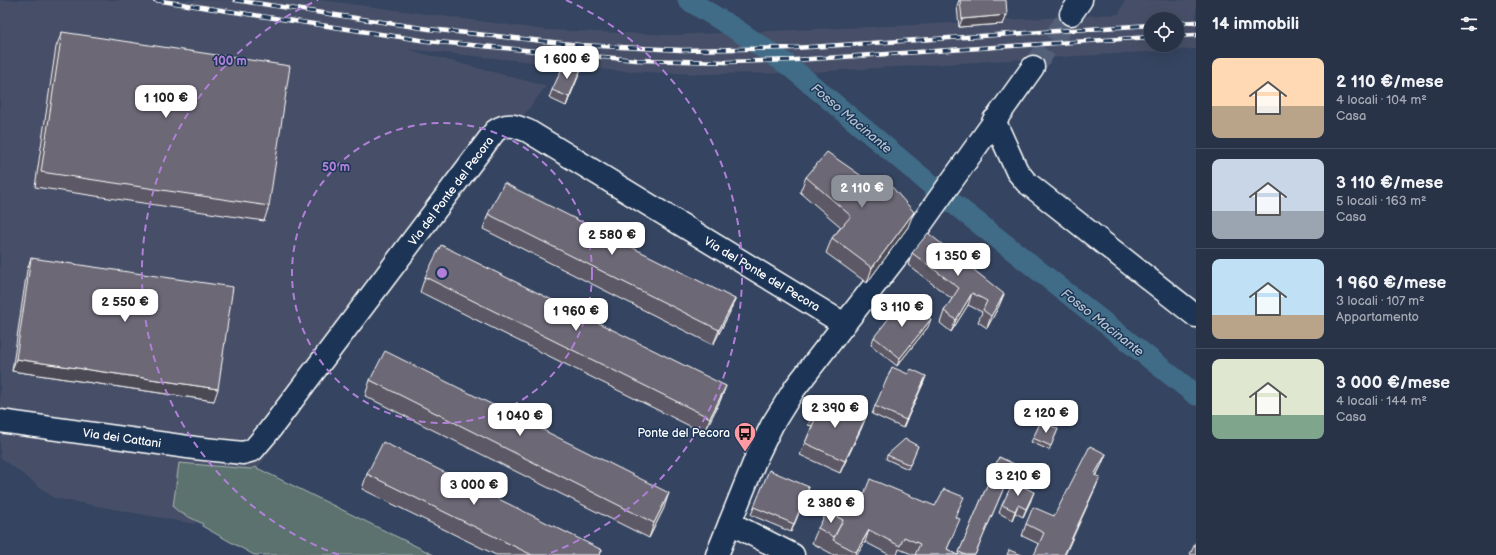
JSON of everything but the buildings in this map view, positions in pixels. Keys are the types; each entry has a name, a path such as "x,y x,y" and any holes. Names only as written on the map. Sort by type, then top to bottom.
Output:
{"street":[{"path":"717,555 750,472 772,425 809,369 914,234 1033,67"},
{"name":"Via del Ponte del Pecora","path":"243,452 252,450 269,431 495,131 500,127 510,125 528,131 844,324"},
{"path":"984,134 1026,182 1196,316"},
{"name":"Via dei Cattani","path":"0,421 195,448 243,452"},
{"path":"730,523 793,555"}],"shaded area":[{"path":"0,0 321,0 546,30 673,35 914,25 1119,14 1125,0 1196,0 1196,49 1184,50 1184,12 1144,12 1144,52 1146,52 795,73 699,74 619,71 406,49 546,86 256,470 194,524 54,498 0,457"}],"green space":[{"path":"179,463 251,469 255,467 434,555 254,555 202,526 203,524 179,512 173,507"}],"waterway":[{"name":"Fosso Macinante","path":"688,0 734,28 788,65 949,200 1196,395"}],"tunnel":[{"path":"1033,67 1071,14"}],"railway":[{"path":"155,0 427,41 636,60 727,62 795,60 1144,37"},
{"path":"235,0 429,29 580,45 681,50 794,48 1144,25"},
{"path":"1184,23 1196,22"},
{"path":"1184,36 1196,35"}],"place":[{"name":"Ponte del Pecora","path":"745,452"}]}
